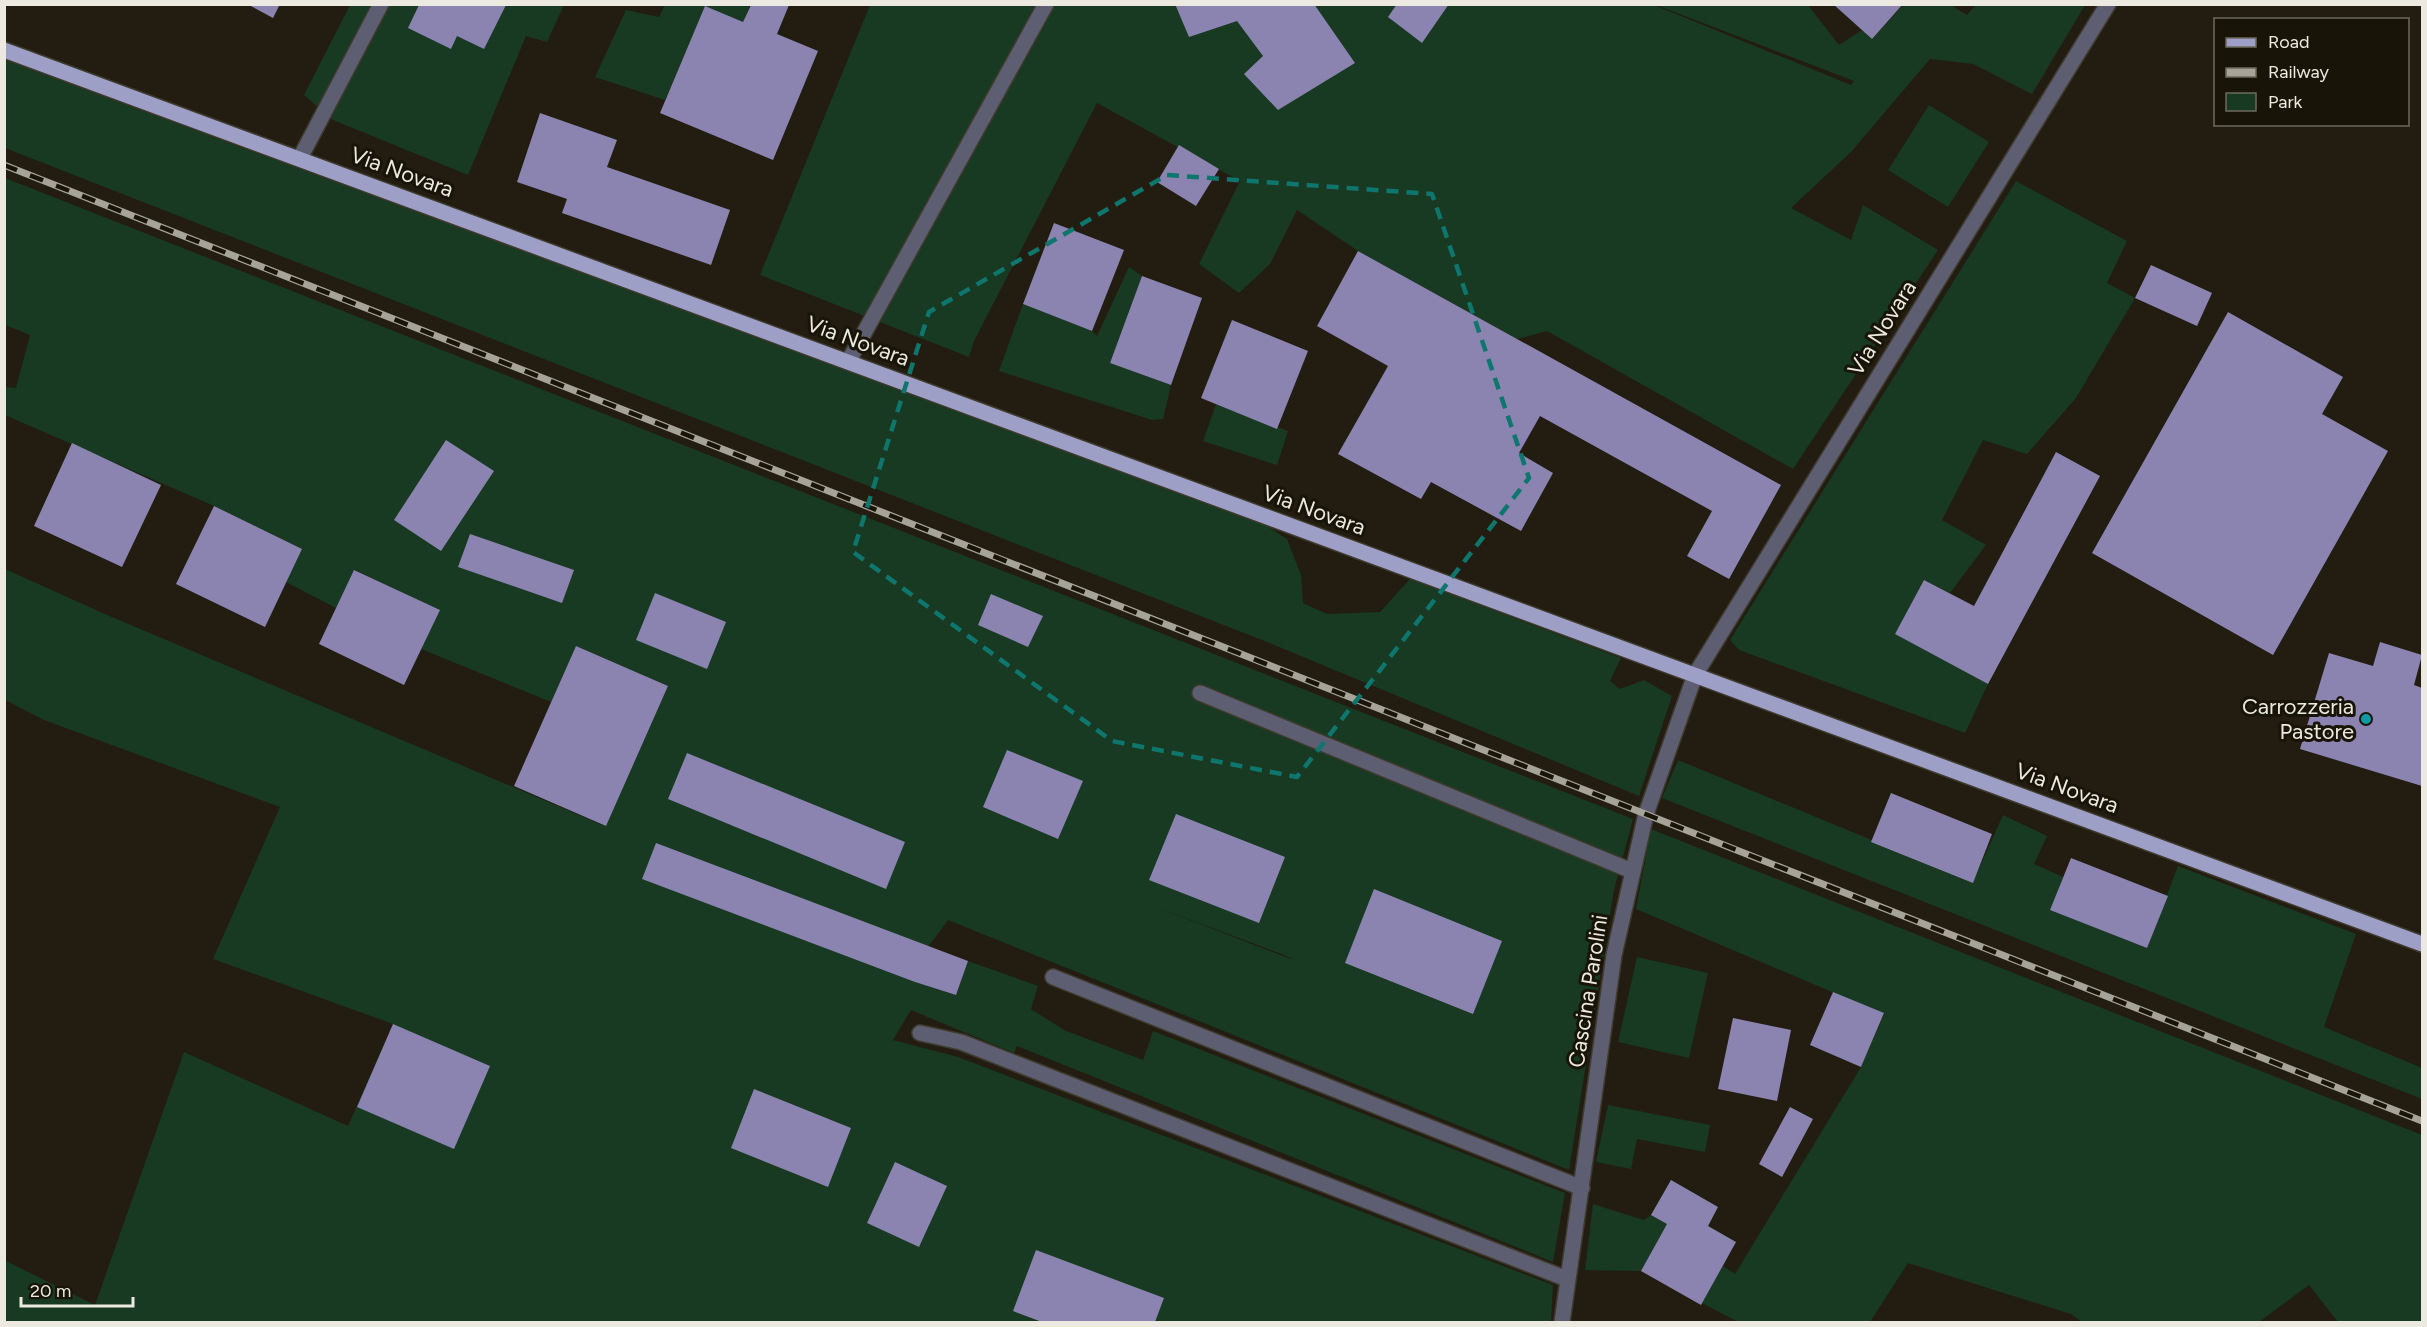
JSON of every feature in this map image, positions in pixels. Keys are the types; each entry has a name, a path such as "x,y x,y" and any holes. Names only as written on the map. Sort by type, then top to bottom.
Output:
{"main road":[{"name":"Via Novara","path":"4,50 2422,944"}],"street":[{"path":"300,158 381,4"},
{"path":"848,362 1046,4"},
{"name":"Via Novara","path":"1695,675 2108,4"},
{"name":"Cascina Parolini","path":"1562,1323 1614,955 1646,814 1695,675"},
{"path":"1200,693 1632,871"},
{"path":"1053,977 1582,1188"},
{"path":"920,1033 961,1042 1567,1279"}],"highlighted area":[{"path":"1167,175 1432,194 1529,478 1297,777 1112,741 853,552 929,312"}],"green space":[{"path":"350,5 564,5 547,42 526,36 468,175 333,120 304,95"},
{"path":"665,5 750,5 743,22 705,7 665,100 595,77 626,10 659,17"},
{"path":"870,5 1654,5 1851,85 1854,81 1656,5 1808,5 1839,45 1862,30 1872,39 1903,5 1951,5 1967,15 1976,5 2085,5 2032,94 1973,64 1930,59 1851,152 1791,208 1851,240 1863,205 1938,250 1793,469 1547,331 1517,339 1358,251 1297,210 1270,264 1239,293 1199,264 1240,181 1097,103 974,341 969,357 760,275"},
{"path":"4,59 1259,521 1287,539 1301,575 1303,603 1327,614 1380,612 1410,579 1621,658 1610,681 1620,689 1644,680 1672,696 1639,796 1267,642 5,148"},
{"path":"1929,105 1989,142 1948,207 1888,170"},
{"path":"5,178 1633,819 1614,890 1569,1170 948,920 928,947 915,982 956,995 968,961 1038,986 1031,1009 1064,1030 1143,1060 1153,1031 1565,1193 1553,1262 1017,1046 1014,1053 911,1010 893,1040 958,1057 1553,1285 1551,1322 5,1322 4,1260 95,1305 184,1052 348,1126 393,1024 213,959 280,807 44,720 5,700 5,569 105,614 605,826 668,686 576,646 551,702 421,649 439,610 355,570 336,608 286,582 302,549 214,506 5,415 5,387 16,388 30,335 5,325","holes":["1153,906 1284,955 1292,959"]},
{"path":"2016,181 2127,241 2107,283 2135,298 2076,398 2027,454 1983,440 1942,520 1986,545 1950,593 1924,580 1896,634 1988,684 1965,733 1739,650 1730,640"},
{"path":"1129,267 1142,276 1110,363 1171,385 1163,419 1152,420 999,371 1023,304 1092,331 1097,336"},
{"path":"1216,404 1288,431 1277,465 1203,441"},
{"path":"1678,760 1973,882 2003,815 2047,836 2034,864 2063,877 2051,910 2147,948 2178,866 2356,934 2324,1027 2422,1068 2422,1099 1662,798"},
{"path":"1651,829 2422,1135 2422,1322 2338,1322 2309,1285 2259,1322 2082,1322 2071,1314 1908,1263 1870,1322 1738,1322 1641,1271 1585,1270 1593,1204 1644,1220 1651,1215 1671,1180 1718,1207 1708,1226 1736,1242 1723,1266 1735,1274 1861,1067 1884,1014 1636,909"},
{"path":"1637,957 1708,973 1689,1058 1618,1042"},
{"path":"1608,1105 1710,1125 1705,1152 1637,1139 1631,1169 1596,1162"}],"building":[{"path":"247,4 280,4 273,18"},
{"path":"1175,4 1314,4 1355,63 1278,110 1244,74 1263,56 1237,21 1189,37"},
{"path":"1397,4 1449,4 1422,43 1388,17"},
{"path":"1833,4 1903,4 1872,39"},
{"path":"419,5 506,5 484,49 457,36 451,49 408,28"},
{"path":"751,5 789,5 777,34 818,51 773,160 660,113 705,6 743,22"},
{"path":"540,113 617,140 607,167 730,210 711,265 562,213 567,199 517,182"},
{"path":"1179,145 1219,169 1196,206 1157,182"},
{"path":"1054,223 1124,250 1092,331 1023,304"},
{"path":"1358,251 1781,485 1729,579 1687,556 1712,511 1540,416 1519,453 1553,473 1521,531 1431,482 1421,499 1338,454 1388,366 1317,326"},
{"path":"2151,265 2212,293 2197,326 2135,298"},
{"path":"1142,276 1202,298 1171,385 1110,363"},
{"path":"2228,312 2343,377 2322,414 2388,451 2273,655 2092,553"},
{"path":"1232,320 1308,351 1277,429 1201,398"},
{"path":"446,440 494,471 441,551 394,520"},
{"path":"72,443 161,485 122,567 34,526"},
{"path":"2056,452 2100,476 1988,684 1895,634 1924,580 1974,606"},
{"path":"214,506 302,549 265,627 176,584"},
{"path":"470,534 574,570 562,603 458,567"},
{"path":"354,570 440,610 404,685 319,644"},
{"path":"655,593 726,622 707,669 636,640"},
{"path":"991,594 1043,616 1028,647 978,625"},
{"name":"Carrozzeria Pastore","path":"2380,642 2422,655 2414,685 2422,688 2422,786 2300,749 2329,653 2373,666"},
{"path":"576,646 668,686 606,826 514,786"},
{"path":"1007,750 1083,781 1058,839 983,807"},
{"path":"687,753 905,842 886,889 668,799"},
{"path":"1891,793 1992,834 1973,883 1871,842"},
{"path":"1176,814 1285,857 1259,923 1149,880"},
{"path":"656,843 968,961 956,995 915,982 642,879"},
{"path":"2071,858 2168,896 2147,948 2050,910"},
{"path":"1374,889 1502,941 1473,1014 1345,963"},
{"path":"1833,992 1884,1013 1861,1067 1810,1045"},
{"path":"1733,1018 1791,1030 1777,1101 1718,1089"},
{"path":"393,1024 490,1066 454,1149 357,1107"},
{"path":"754,1089 851,1128 828,1187 731,1148"},
{"path":"1790,1107 1813,1119 1782,1177 1759,1164"},
{"path":"895,1162 947,1186 919,1247 867,1223"},
{"path":"1671,1180 1718,1207 1708,1226 1736,1242 1701,1305 1641,1271 1667,1224 1651,1215"},
{"path":"1036,1250 1164,1298 1155,1322 1042,1322 1013,1311"}],"railway":[{"path":"4,165 2422,1121"}],"place":[{"name":"Carrozzeria Pastore","path":"2366,719"}]}
